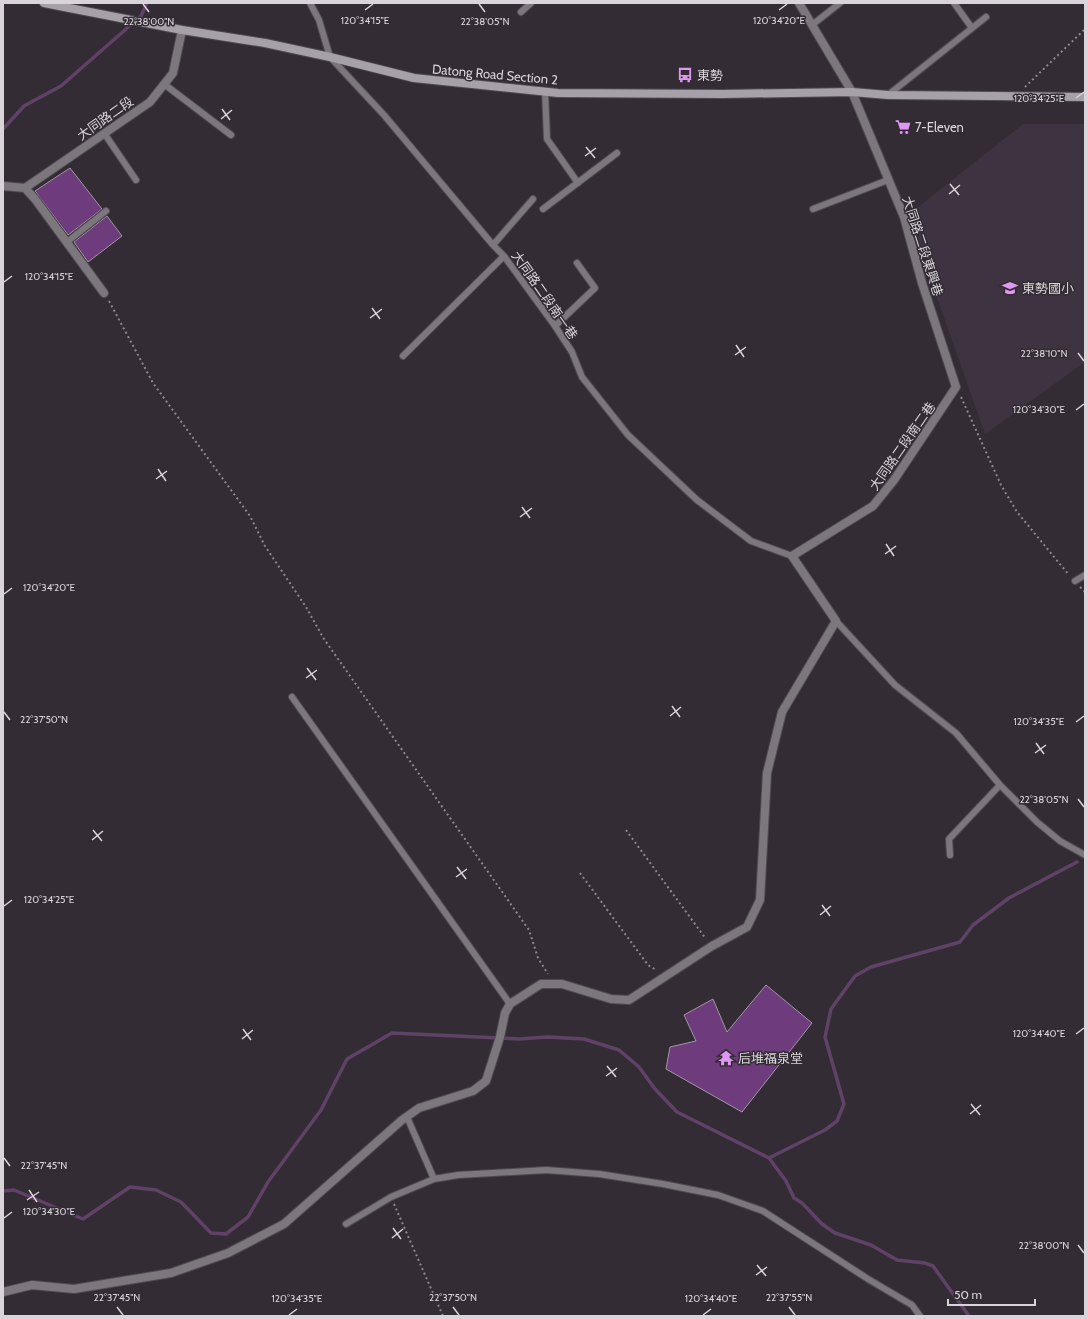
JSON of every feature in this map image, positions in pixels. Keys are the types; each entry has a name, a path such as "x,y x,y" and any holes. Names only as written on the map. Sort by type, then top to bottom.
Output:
{"main road":[{"name":"Datong Road Section 2","path":"44,3 182,30 265,43 330,57 414,78 545,91 723,94 852,92 888,95 1085,97"}],"street":[{"name":"大同路二段東興巷","path":"799,3 852,92 904,217 922,282 956,387"},
{"name":"大同路二段","path":"25,188 150,102 173,73 182,30"},
{"path":"3,186 25,188 104,293"},
{"name":"大同路二段南二巷","path":"792,556 873,506 894,480 956,387"},
{"path":"3,1292 32,1285 74,1289 171,1273 228,1253 284,1224 407,1116 419,1108 473,1090 486,1081 500,1037 505,1013 510,1004 541,984 562,984 611,999 629,1000 712,946 747,927 760,900 767,773 782,712 836,620 792,556"}],"lane":[{"path":"310,3 319,20 330,57"},
{"path":"521,12 531,3"},
{"path":"812,25 840,3"},
{"path":"954,3 972,28"},
{"path":"888,95 986,17"},
{"name":"大同路二段南一巷","path":"330,57 384,115 493,245 504,256 572,352 582,376 628,435 697,500 751,541 792,556"},
{"path":"164,84 231,134"},
{"path":"545,91 547,139 578,183"},
{"path":"104,133 136,180"},
{"path":"544,209 617,153"},
{"path":"813,209 888,180"},
{"path":"493,245 532,199"},
{"path":"67,242 106,211"},
{"path":"403,356 504,256"},
{"path":"555,326 595,288 577,263"},
{"path":"1074,581 1085,574"},
{"path":"836,620 895,685 956,733 1000,785 1037,822 1060,840 1085,855"},
{"path":"292,697 510,1004"},
{"path":"950,855 949,839 1000,785"},
{"path":"407,1116 434,1179"},
{"path":"346,1224 391,1197 434,1179 497,1172 546,1170 606,1175 663,1184 718,1195 763,1211 868,1279 912,1305 920,1316"}],"path":[{"path":"1016,96 1085,29"},
{"path":"104,293 156,388 250,516 265,546 306,607 324,639 528,930 538,958 553,984"},
{"path":"956,387 1001,485 1017,512 1074,581 1085,592"},
{"path":"626,830 712,946"},
{"path":"580,873 622,927 648,965 666,976"},
{"path":"391,1197 444,1316"}],"shaded area":[{"name":"東勢國小","path":"1023,124 1085,124 1085,362 985,434 908,215"}],"building":[{"path":"70,168 102,209 68,235 35,191"},
{"path":"107,216 122,236 88,262 74,242"},
{"name":"后堆福泉堂","path":"766,985 812,1023 742,1112 666,1069 670,1047 696,1041 684,1015 713,999 727,1032"}],"waterway":[{"path":"3,129 24,106 61,86 141,16 147,3"},
{"path":"769,1158 825,1130 837,1121 844,1104 825,1037 831,1009 855,976 871,967 960,942 973,925 1009,898 1077,862"},
{"path":"3,1191 14,1190 83,1219 130,1187 156,1190 181,1202 211,1233 226,1234 248,1217 268,1182 321,1110 347,1059 392,1033 519,1039 548,1037 584,1039 619,1050 639,1067 655,1089 677,1112 769,1158 786,1181 794,1198 802,1203 822,1224 835,1233 871,1245 897,1260 925,1263 933,1266 969,1316"}],"place":[{"name":"東勢","path":"685,75"},
{"name":"7-Eleven","path":"903,127"},
{"name":"東勢國小","path":"1010,288"},
{"name":"后堆福泉堂","path":"726,1058"}]}
